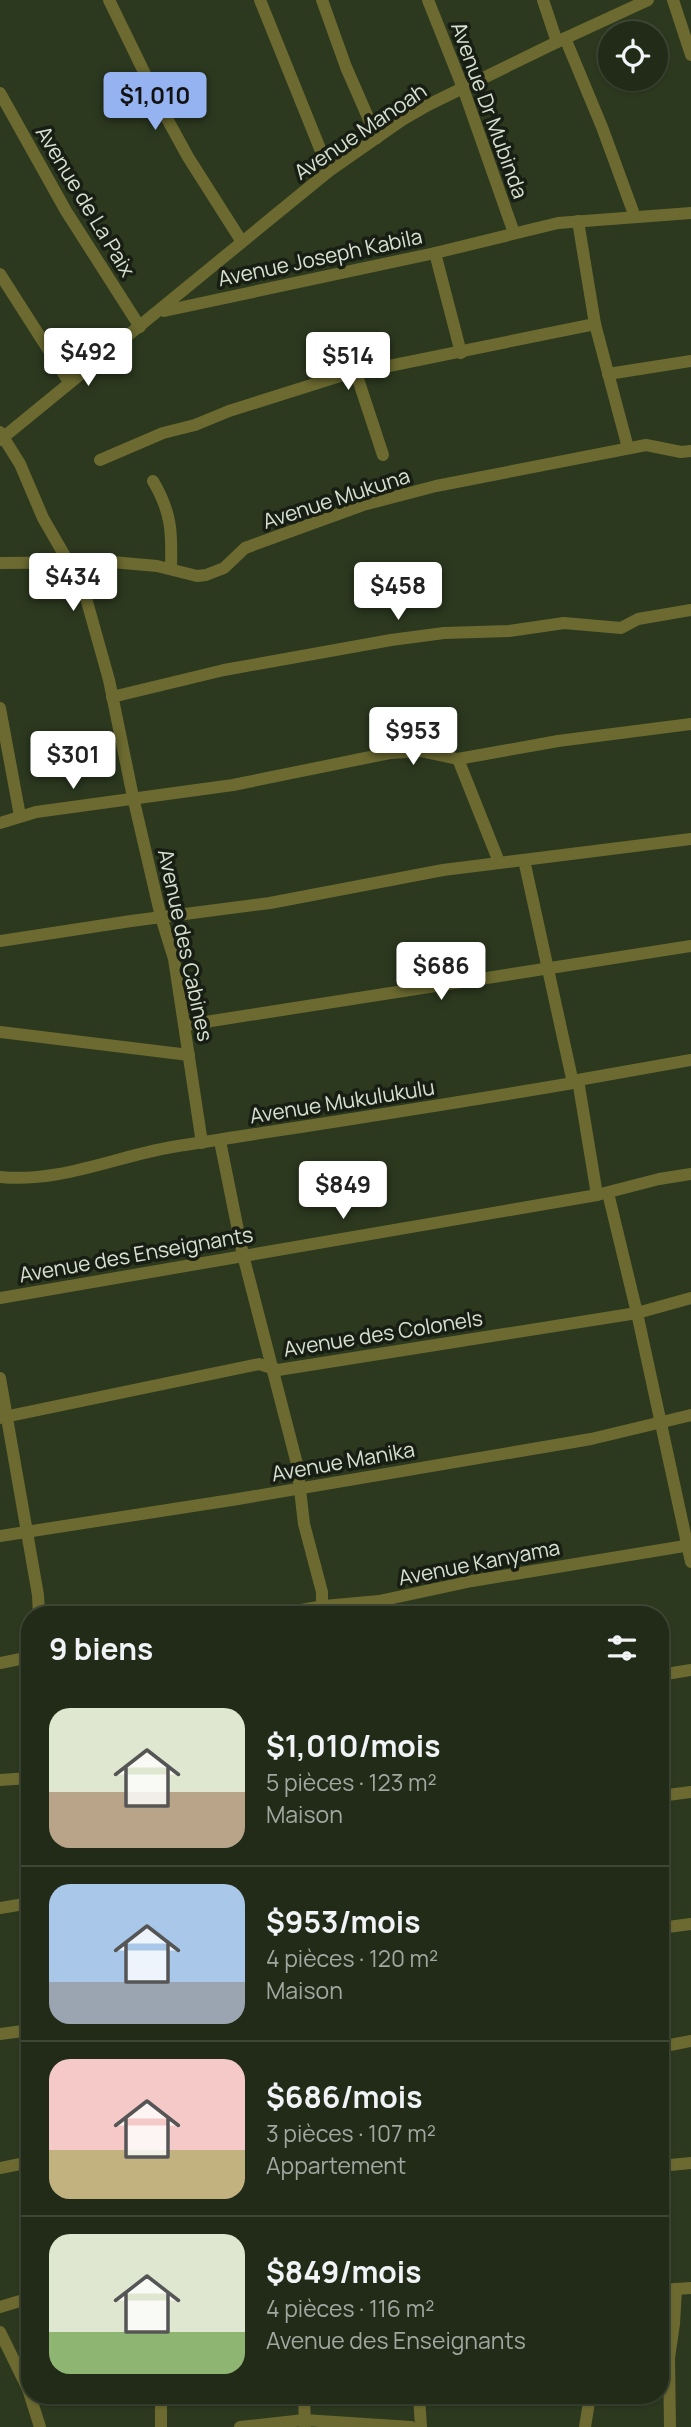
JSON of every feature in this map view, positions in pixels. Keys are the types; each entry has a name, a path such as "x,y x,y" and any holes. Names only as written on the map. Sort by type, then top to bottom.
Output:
{"street":[{"path":"109,0 170,125 242,242"},
{"path":"260,0 329,171"},
{"path":"322,0 346,67 377,138"},
{"name":"Avenue Dr Mubinda","path":"428,0 463,88 514,233"},
{"path":"543,0 602,127 635,217"},
{"name":"Avenue Manoah","path":"157,313 329,171 428,104 648,0"},
{"path":"673,0 691,55"},
{"name":"Avenue de La Paix","path":"0,93 66,211 140,327"},
{"name":"Avenue Joseph Kabila","path":"1,436 157,313 578,221 691,213"},
{"path":"578,221 595,324 628,448"},
{"path":"435,253 461,353"},
{"path":"0,274 69,382"},
{"path":"100,460 163,433 195,425 296,389 356,373 595,324"},
{"path":"608,374 691,360"},
{"path":"356,373 383,455"},
{"name":"Avenue des Cabines","path":"1,436 28,478 43,518 86,597 112,697 161,917 174,959 202,1143"},
{"name":"Avenue Mukuna","path":"0,563 112,562 171,569 197,576 212,574 224,568 245,548 363,505 436,486 646,445 690,456"},
{"path":"153,481 165,501 172,542 171,569"},
{"path":"112,697 198,675 391,640 564,623 621,628 638,619 691,610"},
{"path":"0,708 20,816"},
{"path":"0,823 20,816 133,797 260,781 406,751 420,751 458,759 589,736 691,724"},
{"path":"458,759 499,862"},
{"path":"0,942 270,903 393,878 499,862 691,839"},
{"path":"524,860 575,1082 637,1313 691,1562"},
{"path":"186,1025 691,946"},
{"path":"0,1032 189,1055"},
{"name":"Avenue Mukulukulu","path":"0,1177 26,1178 68,1173 146,1153 575,1082 691,1060"},
{"path":"220,1141 243,1255 297,1464 303,1524 322,1606"},
{"name":"Avenue des Enseignants","path":"0,1298 603,1194 659,1179 691,1174"},
{"name":"Avenue des Colonels","path":"3,1417 259,1364 278,1370 637,1313 691,1298"},
{"path":"0,1378 3,1417 27,1531 39,1606"},
{"name":"Avenue Manika","path":"0,1536 591,1439 691,1415"},
{"name":"Avenue Kanyama","path":"351,1606 472,1580 689,1545"},
{"path":"0,1663 21,1659"},
{"path":"669,1674 691,1670"},
{"path":"0,1780 21,1779"},
{"path":"669,1795 691,1792"},
{"path":"0,1908 21,1904"},
{"path":"669,1927 691,1924"},
{"path":"0,2034 21,2031"},
{"path":"669,2045 691,2041"},
{"path":"669,2165 691,2163"},
{"path":"0,2168 21,2164"},
{"path":"670,2427 669,2358 676,2288"},
{"path":"669,2289 691,2288"},
{"path":"0,2307 21,2301"},
{"path":"0,2332 4,2350 21,2379"},
{"path":"32,2404 40,2427"},
{"path":"161,2404 161,2427"},
{"path":"304,2404 304,2423"},
{"path":"420,2404 421,2427"},
{"path":"585,2427 589,2404"},
{"path":"240,2427 304,2423 411,2427"}]}
